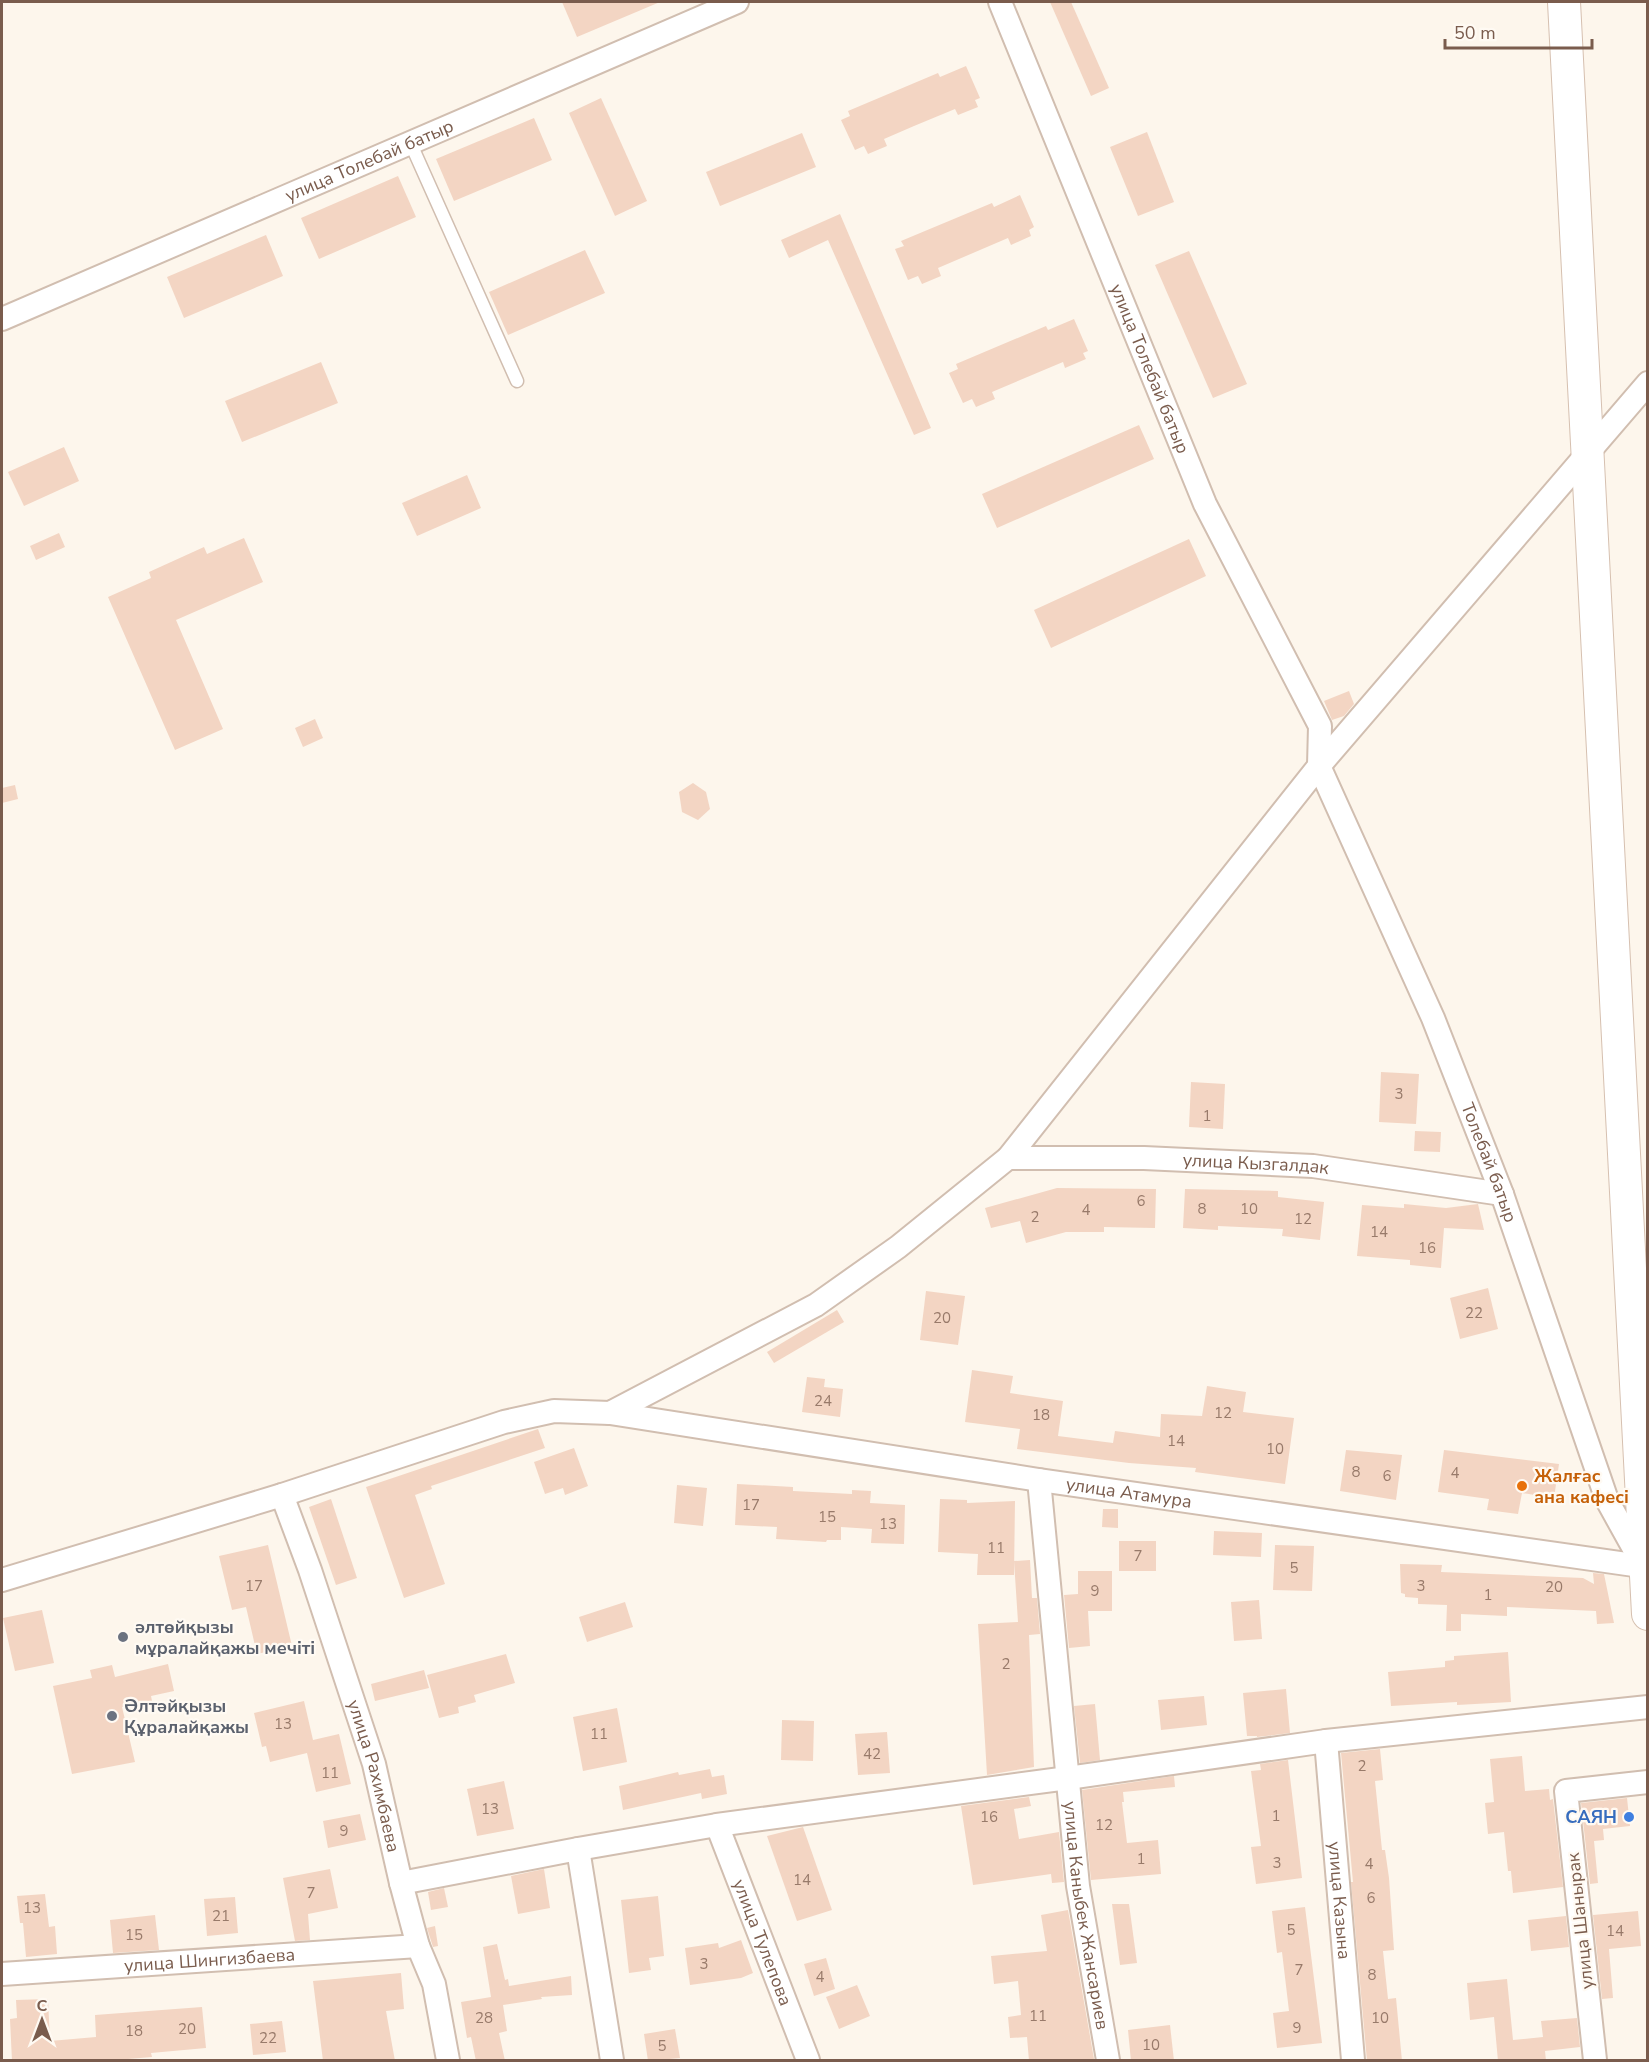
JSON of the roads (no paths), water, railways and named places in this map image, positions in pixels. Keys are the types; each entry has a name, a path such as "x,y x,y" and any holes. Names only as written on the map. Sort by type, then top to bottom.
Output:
{"street":[{"name":"улица Толебай батыр","path":"2,319 737,2"},
{"name":"улица Толебай батыр","path":"1000,2 1205,504 1320,726 1319,765"},
{"path":"1564,2 1647,1614"},
{"path":"610,1413 816,1305 898,1247 1008,1158 1319,765 1647,383"},
{"name":"Толебай батыр","path":"1319,765 1433,1018 1502,1194 1607,1500 1646,1567"},
{"name":"улица Кызгалдак","path":"1008,1158 1144,1158 1313,1166 1502,1194"},
{"name":"улица Атамура","path":"8,1575 282,1495 504,1422 554,1411 610,1413 1039,1480 1646,1567"},
{"name":"улица Каныбек Жансариев","path":"1039,1480 1078,1886 1108,2061"},
{"name":"улица Рахимбаева","path":"282,1495 310,1570 374,1764 400,1883 418,1946 434,1984 448,2061"},
{"path":"400,1883 717,1825 1067,1774 1326,1741 1647,1707"},
{"name":"улица Казына","path":"1326,1741 1353,2061"},
{"name":"улица Шанырак","path":"1595,2061 1566,1791 1647,1782"},
{"name":"улица Тулепова","path":"717,1825 808,2061"},
{"path":"578,1849 612,2061"},
{"name":"улица Шингизбаева","path":"2,1974 418,1946"}],"lane":[{"path":"410,142 517,381"}],"place":[{"name":"Жалғас ана кафесі","path":"1522,1486"},
{"name":"әлтөйқызы мұралайқажы мечіті","path":"123,1637"},
{"name":"Әлтәйқызы Құралайқажы","path":"112,1716"},
{"name":"САЯН","path":"1629,1817"}]}
